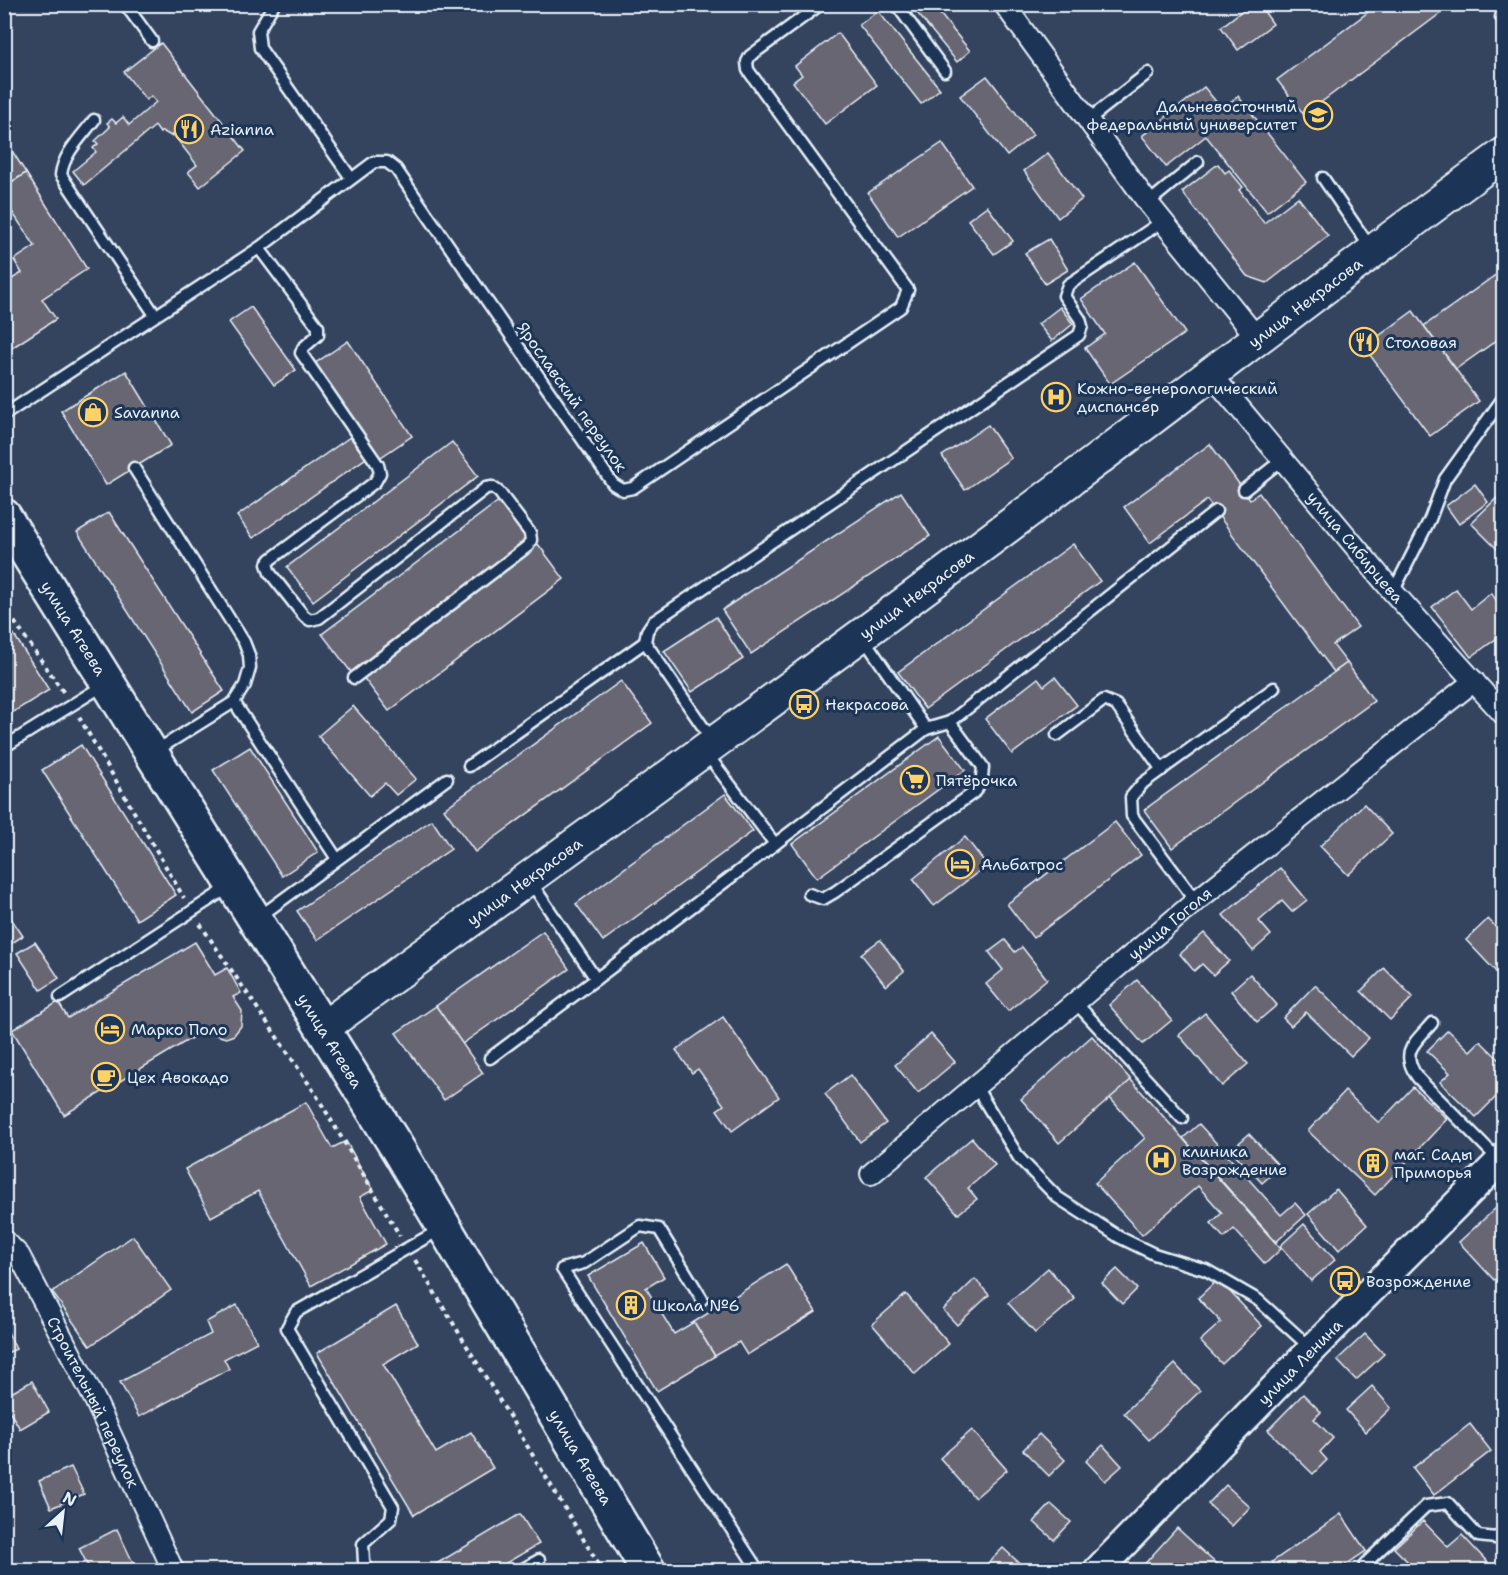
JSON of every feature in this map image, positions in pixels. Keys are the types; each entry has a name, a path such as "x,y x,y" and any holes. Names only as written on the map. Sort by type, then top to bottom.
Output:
{"highway":[{"name":"улица Агеева","path":"4,516 399,1151 648,1570"}],"main road":[{"name":"улица Некрасова","path":"323,1028 862,636 1212,375 1372,250 1503,154"},
{"name":"улица Ленина","path":"1098,1570 1312,1348 1502,1159"}],"street":[{"path":"1004,4 1148,203 1258,339"},
{"name":"улица Сибирцева","path":"1212,375 1393,592 1503,715"},
{"name":"улица Гоголя","path":"871,1174 1196,901 1474,681"},
{"name":"Строительный переулок","path":"4,1240 19,1255 95,1400 173,1570"}],"lane":[{"path":"125,4 152,41"},
{"path":"274,4 258,32 260,48 351,178"},
{"name":"Ярославский переулок","path":"4,415 259,248 374,162 387,162 396,169 613,484 623,490 633,488 901,307 906,297 908,290 748,70 747,62 750,56 821,4"},
{"path":"896,4 945,71"},
{"path":"1088,120 1148,73"},
{"path":"94,120 67,156 61,175 155,315"},
{"path":"1148,203 1198,162"},
{"path":"1323,178 1372,250"},
{"path":"775,844 709,747 645,642 647,631 653,622 1079,335 1082,326 1080,319 1064,296 1068,285 1163,221"},
{"path":"259,248 318,327 318,335 303,348 301,353 378,465 380,473 375,482 267,564 270,573 304,615 310,620 319,618 486,488 492,487 499,492 530,533 531,540 528,546 354,678"},
{"path":"1393,592 1430,519 1446,479 1503,397"},
{"path":"1244,490 1282,460"},
{"path":"134,468 244,642 249,655 250,668 245,685 234,702 151,753"},
{"path":"490,1058 926,729 950,722 1216,511"},
{"path":"862,636 926,729"},
{"path":"469,766 645,642"},
{"path":"4,747 109,682"},
{"path":"1196,901 1132,816 1131,798 1143,783 1274,688"},
{"path":"1057,735 1104,700 1116,705 1162,770"},
{"path":"234,702 337,859"},
{"path":"809,894 823,899 835,892 976,791 982,777 983,767 950,722"},
{"path":"256,919 447,779"},
{"path":"528,878 596,979"},
{"path":"60,997 235,884"},
{"path":"1076,1003 1182,1118"},
{"path":"1432,1023 1410,1048 1408,1058 1411,1068 1418,1078 1502,1159"},
{"path":"976,1087 1019,1158 1057,1197 1119,1237 1154,1254 1206,1270 1258,1300 1312,1348"},
{"path":"702,1299 659,1229 639,1226 584,1263 562,1269 758,1570"},
{"path":"369,1570 364,1562 363,1545 391,1519 393,1507 287,1328 296,1312 443,1227"},
{"path":"1365,1570 1365,1564 1426,1506 1448,1503 1478,1536 1496,1538 1503,1531"},
{"path":"521,1570 539,1560"}],"path":[{"path":"4,607 72,705 192,912 315,1093 602,1570"}],"building":[{"path":"910,4 932,4 970,51 957,62"},
{"path":"1251,4 1259,4 1273,24 1238,50 1221,27"},
{"path":"1379,4 1453,4 1304,115 1277,80"},
{"path":"878,11 940,89 921,104 859,25"},
{"path":"838,33 877,85 825,124 793,82 802,75 795,66"},
{"path":"161,43 245,151 200,187 188,172 197,165 173,134 171,136 162,131 160,133 155,126 84,185 73,171 96,152 93,148 98,144 95,141 110,127 107,123 112,119 116,123 123,117 129,125 156,102 151,96 146,100 124,72"},
{"path":"987,76 1033,135 1007,156 960,96"},
{"path":"1204,87 1222,109 1238,96 1306,182 1267,212 1206,136 1166,167 1142,136"},
{"path":"4,138 26,173 4,187"},
{"path":"942,143 972,186 898,237 868,193"},
{"path":"1048,153 1082,199 1058,218 1024,171"},
{"path":"1218,164 1225,173 1229,170 1243,187 1239,190 1264,223 1298,197 1328,236 1267,283 1247,276 1182,192"},
{"path":"26,173 87,269 42,299 56,319 4,353 4,279 7,282 22,273 14,260 35,246 4,200 4,187"},
{"path":"987,206 1013,241 994,254 968,220"},
{"path":"1049,239 1068,270 1045,284 1025,253"},
{"path":"1135,262 1185,333 1110,384 1085,348 1105,334 1081,299"},
{"path":"1504,269 1504,335 1456,369 1424,326"},
{"path":"251,307 296,370 274,385 229,322"},
{"path":"1060,307 1073,324 1052,341 1038,324"},
{"path":"1413,311 1479,401 1430,436 1364,347"},
{"path":"348,341 412,436 378,459 314,364"},
{"path":"126,371 171,445 106,485 61,411"},
{"path":"988,425 1011,458 965,490 942,456"},
{"path":"350,437 366,458 253,538 237,516"},
{"path":"452,442 478,476 313,601 287,567"},
{"path":"1210,444 1250,499 1259,493 1358,627 1333,645 1347,663 1334,672 1207,500 1150,543 1124,507"},
{"path":"1475,484 1488,502 1459,524 1446,506"},
{"path":"1504,491 1504,556 1471,523"},
{"path":"901,492 930,536 751,654 722,610"},
{"path":"500,500 529,537 351,672 322,634"},
{"path":"109,512 224,691 192,712 77,532"},
{"path":"538,544 564,579 389,711 362,676"},
{"path":"1073,544 1100,581 925,709 898,672"},
{"path":"1456,589 1471,609 1491,593 1504,610 1504,633 1471,657 1432,607"},
{"path":"716,617 743,659 692,692 664,651"},
{"path":"4,619 49,690 10,714 4,706"},
{"path":"1347,663 1374,701 1172,848 1144,810"},
{"path":"1055,677 1077,705 1012,754 985,719 1038,678 1044,686"},
{"path":"621,681 652,723 475,852 444,809"},
{"path":"353,706 416,779 396,795 385,783 370,796 318,736"},
{"path":"939,736 965,770 817,878 792,844"},
{"path":"81,745 176,895 137,920 42,770"},
{"path":"250,747 318,852 282,876 213,770"},
{"path":"725,794 753,831 603,941 576,904"},
{"path":"1364,804 1392,834 1348,875 1320,846"},
{"path":"432,820 451,849 317,940 297,911"},
{"path":"1115,822 1141,855 1033,938 1007,904"},
{"path":"965,837 987,865 934,906 913,879"},
{"path":"1280,868 1307,900 1292,912 1282,901 1259,921 1271,935 1253,951 1223,915"},
{"path":"4,908 23,936 4,948"},
{"path":"1488,919 1504,935 1504,973 1500,976 1466,940"},
{"path":"543,931 569,969 462,1044 436,1006"},
{"path":"1204,933 1229,961 1213,975 1202,964 1194,971 1180,954"},
{"path":"880,940 904,971 886,986 861,954"},
{"path":"1005,940 1015,952 1022,947 1047,979 1008,1011 986,984 1003,970 989,952"},
{"path":"35,942 59,978 41,990 17,953"},
{"name":"Марко Поло","path":"195,942 215,975 227,968 241,993 233,997 242,1011 241,1026 234,1035 226,1038 216,1035 208,1028 64,1115 12,1030 58,1002 68,1018"},
{"path":"1384,968 1413,997 1390,1020 1361,991"},
{"path":"1250,974 1277,1005 1257,1022 1231,991"},
{"path":"1137,980 1172,1020 1143,1044 1109,1005"},
{"path":"1315,985 1369,1038 1351,1056 1306,1012 1291,1026 1283,1018"},
{"path":"436,1006 483,1073 444,1100 396,1033"},
{"path":"1205,1013 1248,1064 1222,1086 1179,1035"},
{"path":"723,1017 779,1097 732,1131 717,1110 724,1105 698,1069 692,1073 676,1050"},
{"path":"1448,1030 1470,1051 1480,1041 1504,1064 1504,1089 1476,1117 1440,1082 1450,1073 1427,1051"},
{"path":"931,1034 955,1062 918,1093 895,1065"},
{"path":"1092,1036 1131,1080 1059,1143 1021,1099"},
{"path":"850,1075 886,1123 860,1142 825,1094"},
{"name":"клиника Возрождение","path":"1131,1080 1281,1249 1265,1264 1234,1229 1224,1238 1211,1223 1222,1213 1198,1186 1142,1235 1095,1183 1145,1138 1110,1098"},
{"name":"маг. Сады Приморья","path":"1413,1087 1447,1119 1375,1195 1308,1131 1345,1091 1379,1123"},
{"path":"306,1102 332,1148 346,1141 373,1190 360,1197 386,1244 311,1286 258,1191 211,1217 185,1169"},
{"path":"1199,1124 1281,1215 1295,1203 1306,1215 1276,1242 1183,1138"},
{"path":"1249,1134 1280,1167 1262,1183 1231,1150"},
{"path":"972,1138 995,1165 968,1188 977,1199 958,1214 926,1177"},
{"path":"1336,1189 1367,1225 1339,1250 1308,1214"},
{"path":"1497,1207 1504,1215 1504,1272 1494,1280 1459,1242"},
{"path":"1304,1224 1335,1260 1311,1281 1280,1246"},
{"path":"133,1236 171,1290 90,1346 52,1292"},
{"name":"Школа №6","path":"644,1243 664,1277 646,1288 674,1334 694,1322 715,1356 657,1391 588,1276"},
{"path":"786,1264 816,1312 747,1355 739,1342 715,1356 694,1322"},
{"path":"1048,1268 1075,1299 1035,1333 1008,1303"},
{"path":"1117,1269 1137,1289 1122,1304 1102,1283"},
{"path":"975,1279 989,1295 957,1325 943,1310"},
{"path":"1218,1279 1262,1326 1222,1364 1200,1341 1221,1322 1198,1298"},
{"path":"906,1294 949,1344 915,1374 872,1324"},
{"path":"237,1305 257,1342 224,1359 229,1369 139,1417 120,1382 211,1334 206,1322"},
{"path":"396,1306 418,1343 383,1364 436,1453 471,1432 493,1468 414,1515 317,1353"},
{"path":"4,1324 16,1349 4,1354"},
{"path":"1365,1334 1384,1354 1356,1380 1337,1360"},
{"path":"1175,1364 1200,1391 1149,1440 1124,1413"},
{"path":"32,1381 49,1412 20,1429 4,1402 4,1397"},
{"path":"1372,1386 1391,1408 1366,1432 1346,1410"},
{"path":"1303,1394 1321,1412 1314,1419 1333,1438 1320,1452 1327,1460 1313,1474 1268,1430"},
{"path":"1470,1424 1491,1451 1434,1495 1413,1468"},
{"path":"972,1430 1007,1470 975,1498 940,1458"},
{"path":"1039,1434 1065,1460 1049,1476 1023,1450"},
{"path":"1103,1445 1122,1466 1105,1481 1086,1461"},
{"path":"71,1467 84,1494 51,1508 39,1481"},
{"path":"1226,1485 1250,1507 1232,1526 1208,1504"},
{"path":"1051,1504 1071,1522 1054,1540 1034,1522"},
{"path":"520,1514 539,1544 494,1570 426,1570"},
{"path":"1341,1514 1366,1551 1338,1570 1278,1570 1272,1562"},
{"path":"1423,1521 1448,1547 1462,1535 1494,1569 1416,1570 1394,1548"},
{"path":"1177,1528 1223,1570 1139,1570"},
{"path":"117,1529 136,1569 90,1570 79,1548"},
{"path":"1003,1548 1027,1570 981,1570"},
{"path":"1504,1561 1504,1570 1493,1570"}],"place":[{"name":"Дальневосточный федеральный университет","path":"1318,115"},
{"name":"Azianna","path":"189,129"},
{"name":"Столовая","path":"1364,342"},
{"name":"Кожно-венерологический диспансер","path":"1056,397"},
{"name":"Savanna","path":"93,412"},
{"name":"Некрасова","path":"804,704"},
{"name":"Пятёрочка","path":"915,780"},
{"name":"Альбатрос","path":"960,864"},
{"name":"Марко Поло","path":"110,1029"},
{"name":"Цех Авокадо","path":"106,1077"},
{"name":"клиника Возрождение","path":"1161,1160"},
{"name":"маг. Сады Приморья","path":"1373,1163"},
{"name":"Возрождение","path":"1345,1281"},
{"name":"Школа №6","path":"631,1305"}]}
